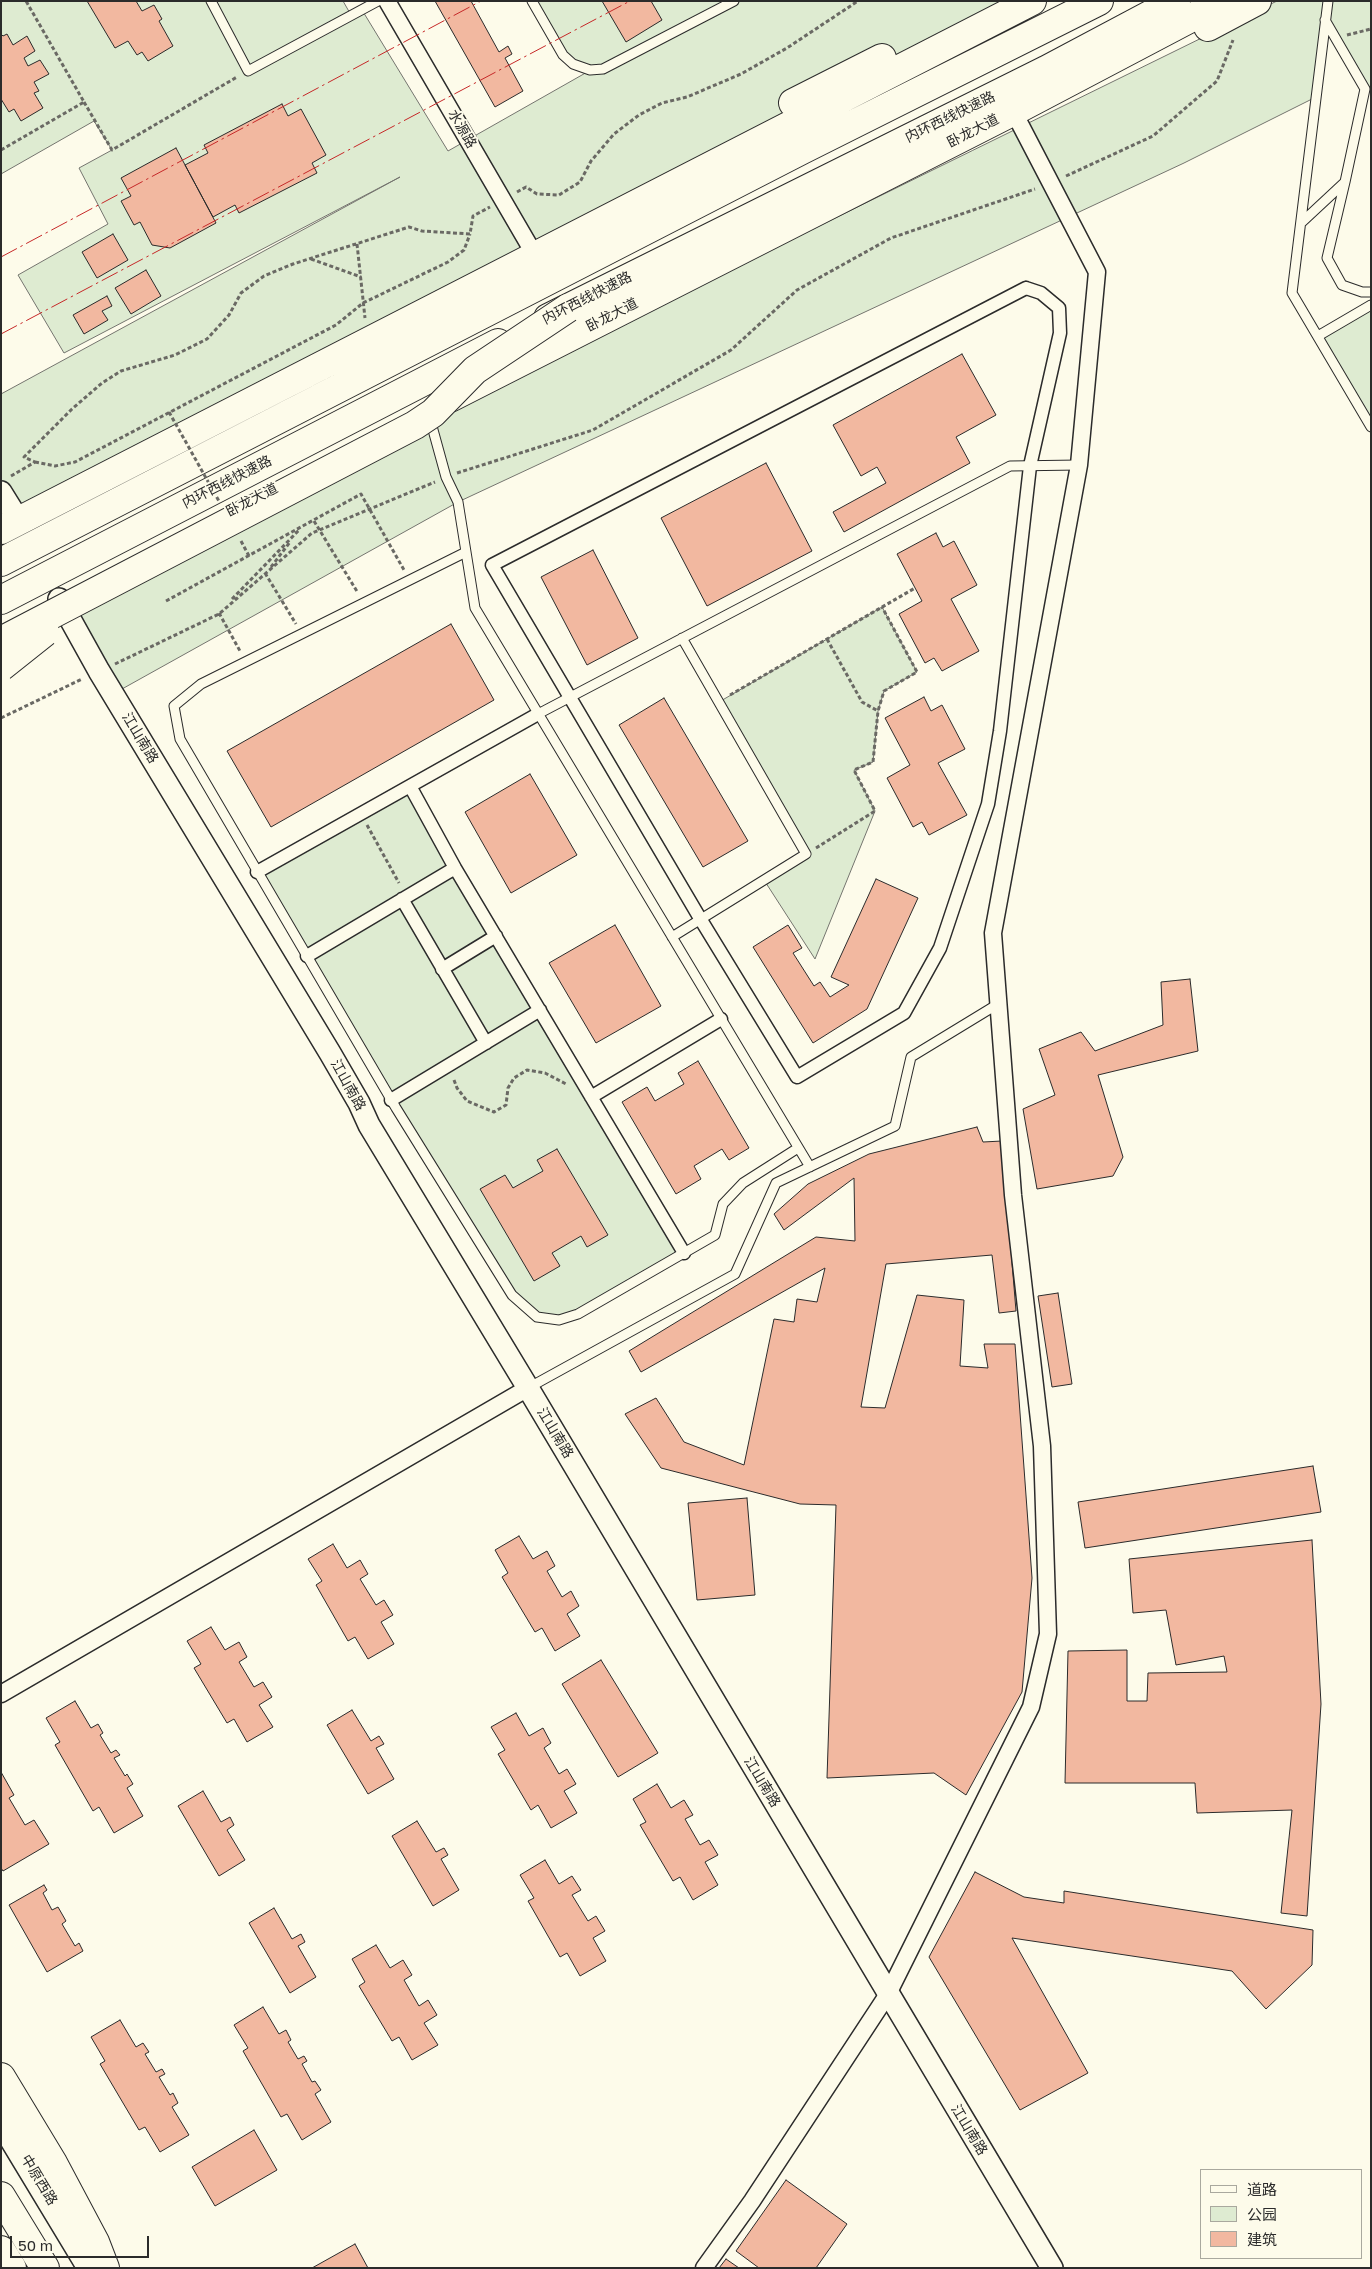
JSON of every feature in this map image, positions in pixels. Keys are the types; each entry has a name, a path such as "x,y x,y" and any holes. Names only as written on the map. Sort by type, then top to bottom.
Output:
{"highway":[{"path":"571,238 765,119 835,80 995,1"},
{"path":"10,525 536,257 1032,1"},
{"path":"1,562 802,150 1099,1"},
{"name":"内环西线快速路","path":"1,600 568,308 1046,70 1176,1"},
{"name":"卧龙大道","path":"1,629 1223,1"},
{"path":"784,228 1020,124 1257,1"},
{"path":"1,641 416,425 433,413 475,370 568,308"},
{"path":"1,542 62,511 201,460"},
{"path":"1,667 94,592"},
{"path":"1,2077 53,2162 95,2242 105,2268"},
{"path":"1,2117 99,2268"},
{"path":"1,2196 45,2268"},
{"path":"1,2250 12,2268"}],"main road":[{"name":"中原西路","path":"1,2117 91,2268"}],"street":[{"name":"水源路","path":"388,1 536,257"},
{"path":"704,2268 752,2201 888,1994 1031,1707 1048,1634 1042,1446 1013,1195 993,933 1079,465 1097,272 1020,124"},
{"path":"1026,288 1041,293 1059,308 1060,332 1030,466 1000,731 988,804 940,948 904,1013 797,1077 569,698 492,565 1026,288"},
{"path":"5,484 10,525"},
{"name":"江山南路","path":"59,599 99,671 330,1053 359,1103 369,1125 528,1388 1052,2268"},
{"path":"258,872 538,714"},
{"path":"410,786 455,868 684,1253"},
{"path":"306,956 455,868"},
{"path":"404,898 486,1043"},
{"path":"442,968 496,936"},
{"path":"391,1100 540,1010"},
{"path":"591,1097 721,1019"},
{"path":"1,1694 528,1388"}],"lane":[{"path":"210,1 248,71 378,1"},
{"path":"532,1 564,55 573,64 590,70 603,69 734,1"},
{"path":"1328,1 1292,292 1371,427"},
{"path":"1325,20 1368,88 1327,258 1342,285 1362,292 1371,292"},
{"path":"1301,223 1345,182"},
{"path":"1318,336 1371,305"},
{"path":"427,410 446,477 458,502 475,608 810,1167"},
{"path":"538,714 1010,466 1079,465"},
{"path":"466,552 201,684 174,706 180,739 391,1100 512,1295 537,1317 559,1320 578,1314 715,1235 723,1204 743,1183 798,1148"},
{"path":"672,937 806,854 682,638"},
{"path":"528,1388 735,1274 776,1183 895,1126 911,1057 998,1004"}],"path":[{"path":"26,1 112,150 248,71"},
{"path":"470,234 422,231 409,228 310,259 264,276 241,293 229,315 207,339 175,355 121,371 102,383 66,415 24,457 35,462 56,466 75,462 336,325 363,303 448,262 464,250 470,234 473,216 526,187 537,194 559,194 580,182 591,160 614,134 640,114 662,103 687,97 741,74 788,48 858,1"},
{"path":"1366,30 1371,24"},
{"path":"1336,38 1371,29"},
{"path":"1,718 219,614 312,533 446,477 593,430 730,350 797,290 882,243 1050,183 1153,136 1217,81 1236,32"},
{"path":"1,150 84,102"},
{"path":"357,244 368,343"},
{"path":"310,259 360,277"},
{"path":"169,412 221,505"},
{"path":"5,484 35,462"},
{"path":"166,601 361,494 410,580"},
{"path":"314,521 364,603"},
{"path":"265,573 301,528"},
{"path":"219,614 301,528"},
{"path":"240,539 249,556"},
{"path":"265,573 302,634"},
{"path":"718,702 915,588"},
{"path":"806,854 875,811 854,770 872,762 878,711 884,691 917,672 882,607"},
{"path":"219,614 246,662"},
{"path":"827,639 862,702 878,711"},
{"path":"360,814 404,898"},
{"path":"449,1065 456,1088 466,1101 494,1112 506,1105 508,1088 514,1078 527,1070 545,1074 591,1097"}],"green space":[{"path":"1,1 343,1 351,15 362,10 448,151 589,71 573,64 532,1 1032,1 1,530 1,394 400,177 64,353 18,275 108,224 79,168 112,150 94,121 1,174"},
{"path":"1277,1 1371,1 1371,86 1365,89 1326,21 1316,97 1184,163 458,502 113,694 59,599"},
{"path":"1371,305 1371,427 1318,336"},
{"path":"882,607 917,672 884,691 878,711 873,762 854,770 875,811 815,959 764,880 806,854 719,702"},
{"path":"410,786 684,1253 559,1320 537,1317 512,1295 257,872"}],"building":[{"path":"87,1 136,1 142,11 154,5 162,19 159,21 173,46 148,61 142,52 137,55 128,41 115,48"},
{"path":"435,1 471,1 499,52 508,46 512,54 505,58 523,91 495,107"},
{"path":"602,1 651,1 662,20 626,42"},
{"path":"1,34 3,36 7,34 13,45 27,36 35,51 24,58 28,66 40,60 49,74 34,82 39,91 34,93 43,108 21,121 14,109 9,112 1,99"},
{"path":"282,104 288,116 301,109 326,155 312,163 317,173 239,213 235,205 213,217 185,165 208,153 204,145"},
{"path":"176,148 216,223 170,248 152,245 140,222 134,225 121,201 131,196 121,178"},
{"path":"113,234 128,260 97,278 82,252"},
{"path":"146,270 161,296 131,314 115,288"},
{"path":"107,296 112,306 102,311 108,320 84,334 73,315"},
{"path":"962,354 996,415 956,437 970,463 844,532 833,512 886,483 877,467 861,476 833,425"},
{"path":"766,463 812,551 707,606 661,518"},
{"path":"936,533 943,547 954,541 977,585 951,599 979,651 942,671 934,658 925,663 899,614 922,601 897,554"},
{"path":"593,550 638,638 587,665 541,577"},
{"path":"451,624 494,700 271,827 227,751"},
{"path":"924,697 931,711 942,705 965,749 938,763 967,815 929,835 922,822 913,827 887,778 910,765 885,718"},
{"path":"664,698 748,841 703,867 619,725"},
{"path":"530,774 577,855 511,893 465,812"},
{"path":"876,879 918,898 867,1009 813,1043 753,947 788,925 802,948 793,953 814,986 820,982 830,997 849,985 831,977"},
{"path":"615,925 661,1006 596,1043 549,963"},
{"path":"1190,979 1198,1051 1098,1075 1123,1157 1113,1176 1037,1189 1023,1109 1055,1095 1039,1049 1081,1032 1095,1051 1163,1025 1161,982"},
{"path":"698,1061 749,1148 729,1160 722,1149 694,1166 701,1179 676,1194 622,1102 647,1087 655,1101 684,1084 678,1073"},
{"path":"977,1127 983,1142 1002,1141 1016,1311 999,1313 992,1255 886,1264 861,1407 885,1408 917,1295 964,1300 960,1366 988,1368 984,1344 1015,1344 1032,1578 1022,1692 966,1795 934,1773 827,1778 836,1505 800,1504 661,1468 625,1414 656,1398 684,1442 744,1465 774,1319 794,1322 797,1299 817,1302 825,1268 641,1372 629,1351 816,1237 855,1241 854,1178 784,1230 774,1214 808,1184 869,1154"},
{"path":"557,1149 608,1235 587,1247 581,1236 552,1253 560,1266 534,1281 480,1189 505,1175 513,1188 543,1171 537,1160"},
{"path":"1058,1293 1072,1384 1052,1387 1038,1296"},
{"path":"1313,1466 1321,1512 1085,1548 1078,1502"},
{"path":"747,1498 755,1595 697,1600 688,1503"},
{"path":"519,1536 533,1559 547,1551 555,1566 547,1571 562,1597 571,1591 579,1606 567,1614 580,1636 555,1651 542,1628 535,1632 502,1577 508,1573 495,1550"},
{"path":"1312,1540 1321,1704 1307,1916 1281,1913 1292,1810 1197,1813 1195,1783 1065,1783 1068,1651 1127,1650 1127,1701 1147,1701 1148,1673 1227,1672 1224,1656 1176,1665 1166,1610 1133,1613 1129,1559"},
{"path":"333,1544 347,1568 360,1560 368,1574 360,1579 376,1605 384,1600 393,1615 381,1622 394,1644 368,1659 355,1637 348,1641 316,1585 322,1581 308,1559"},
{"path":"211,1627 225,1650 239,1642 247,1657 239,1662 254,1687 263,1682 272,1697 259,1705 273,1727 247,1742 234,1719 227,1723 194,1668 201,1664 187,1641"},
{"path":"601,1660 658,1753 618,1777 562,1684"},
{"path":"75,1701 91,1728 98,1724 103,1733 100,1735 111,1753 116,1750 120,1755 114,1758 125,1776 127,1774 133,1784 127,1788 143,1816 114,1833 99,1807 93,1811 55,1745 60,1742 46,1718"},
{"path":"352,1710 371,1741 379,1736 384,1744 376,1748 394,1779 368,1794 327,1725"},
{"path":"516,1713 529,1736 543,1728 551,1743 544,1748 559,1774 567,1769 576,1784 564,1791 577,1813 551,1828 538,1805 531,1810 498,1754 505,1750 491,1727"},
{"path":"1,1772 14,1795 9,1798 25,1825 34,1820 49,1844 3,1871 1,1868"},
{"path":"657,1784 671,1808 684,1800 693,1815 685,1819 700,1845 709,1840 718,1855 705,1862 718,1885 693,1900 680,1877 673,1881 640,1825 646,1822 633,1799"},
{"path":"203,1791 221,1822 230,1817 234,1825 227,1830 245,1860 219,1876 178,1806"},
{"path":"417,1821 436,1852 444,1848 448,1855 441,1859 459,1890 433,1906 392,1836"},
{"path":"545,1860 559,1884 572,1876 581,1890 572,1895 588,1921 596,1916 605,1931 593,1938 606,1961 580,1976 567,1953 560,1957 528,1901 534,1898 520,1875"},
{"path":"975,1872 1024,1897 1064,1903 1064,1891 1313,1930 1312,1965 1266,2009 1232,1971 1012,1938 1088,2073 1020,2110 929,1957"},
{"path":"44,1885 47,1890 43,1893 52,1910 58,1907 66,1921 62,1924 75,1946 79,1943 83,1951 47,1972 9,1905"},
{"path":"274,1908 292,1939 301,1934 305,1942 298,1946 316,1977 290,1993 249,1923"},
{"path":"376,1945 390,1968 403,1960 412,1975 404,1980 419,2006 428,2000 437,2015 424,2023 438,2045 412,2060 399,2037 392,2041 359,1986 365,1982 352,1959"},
{"path":"263,2007 279,2034 286,2030 291,2040 288,2042 298,2059 304,2056 307,2061 302,2064 312,2082 315,2081 321,2090 315,2094 331,2122 302,2140 287,2114 281,2117 243,2051 248,2048 234,2025"},
{"path":"120,2020 136,2047 143,2043 149,2052 145,2054 156,2072 162,2069 165,2074 159,2077 170,2095 173,2093 178,2103 172,2107 189,2135 160,2152 145,2127 139,2130 100,2064 105,2061 91,2037"},
{"path":"254,2130 277,2170 215,2206 192,2167"},
{"path":"786,2180 847,2224 816,2268 759,2268 736,2251"},
{"path":"355,2244 368,2268 312,2268"},
{"path":"726,2259 739,2268 719,2268"}],"power":[{"path":"1,257 481,1"},
{"path":"1,334 630,1"}]}
